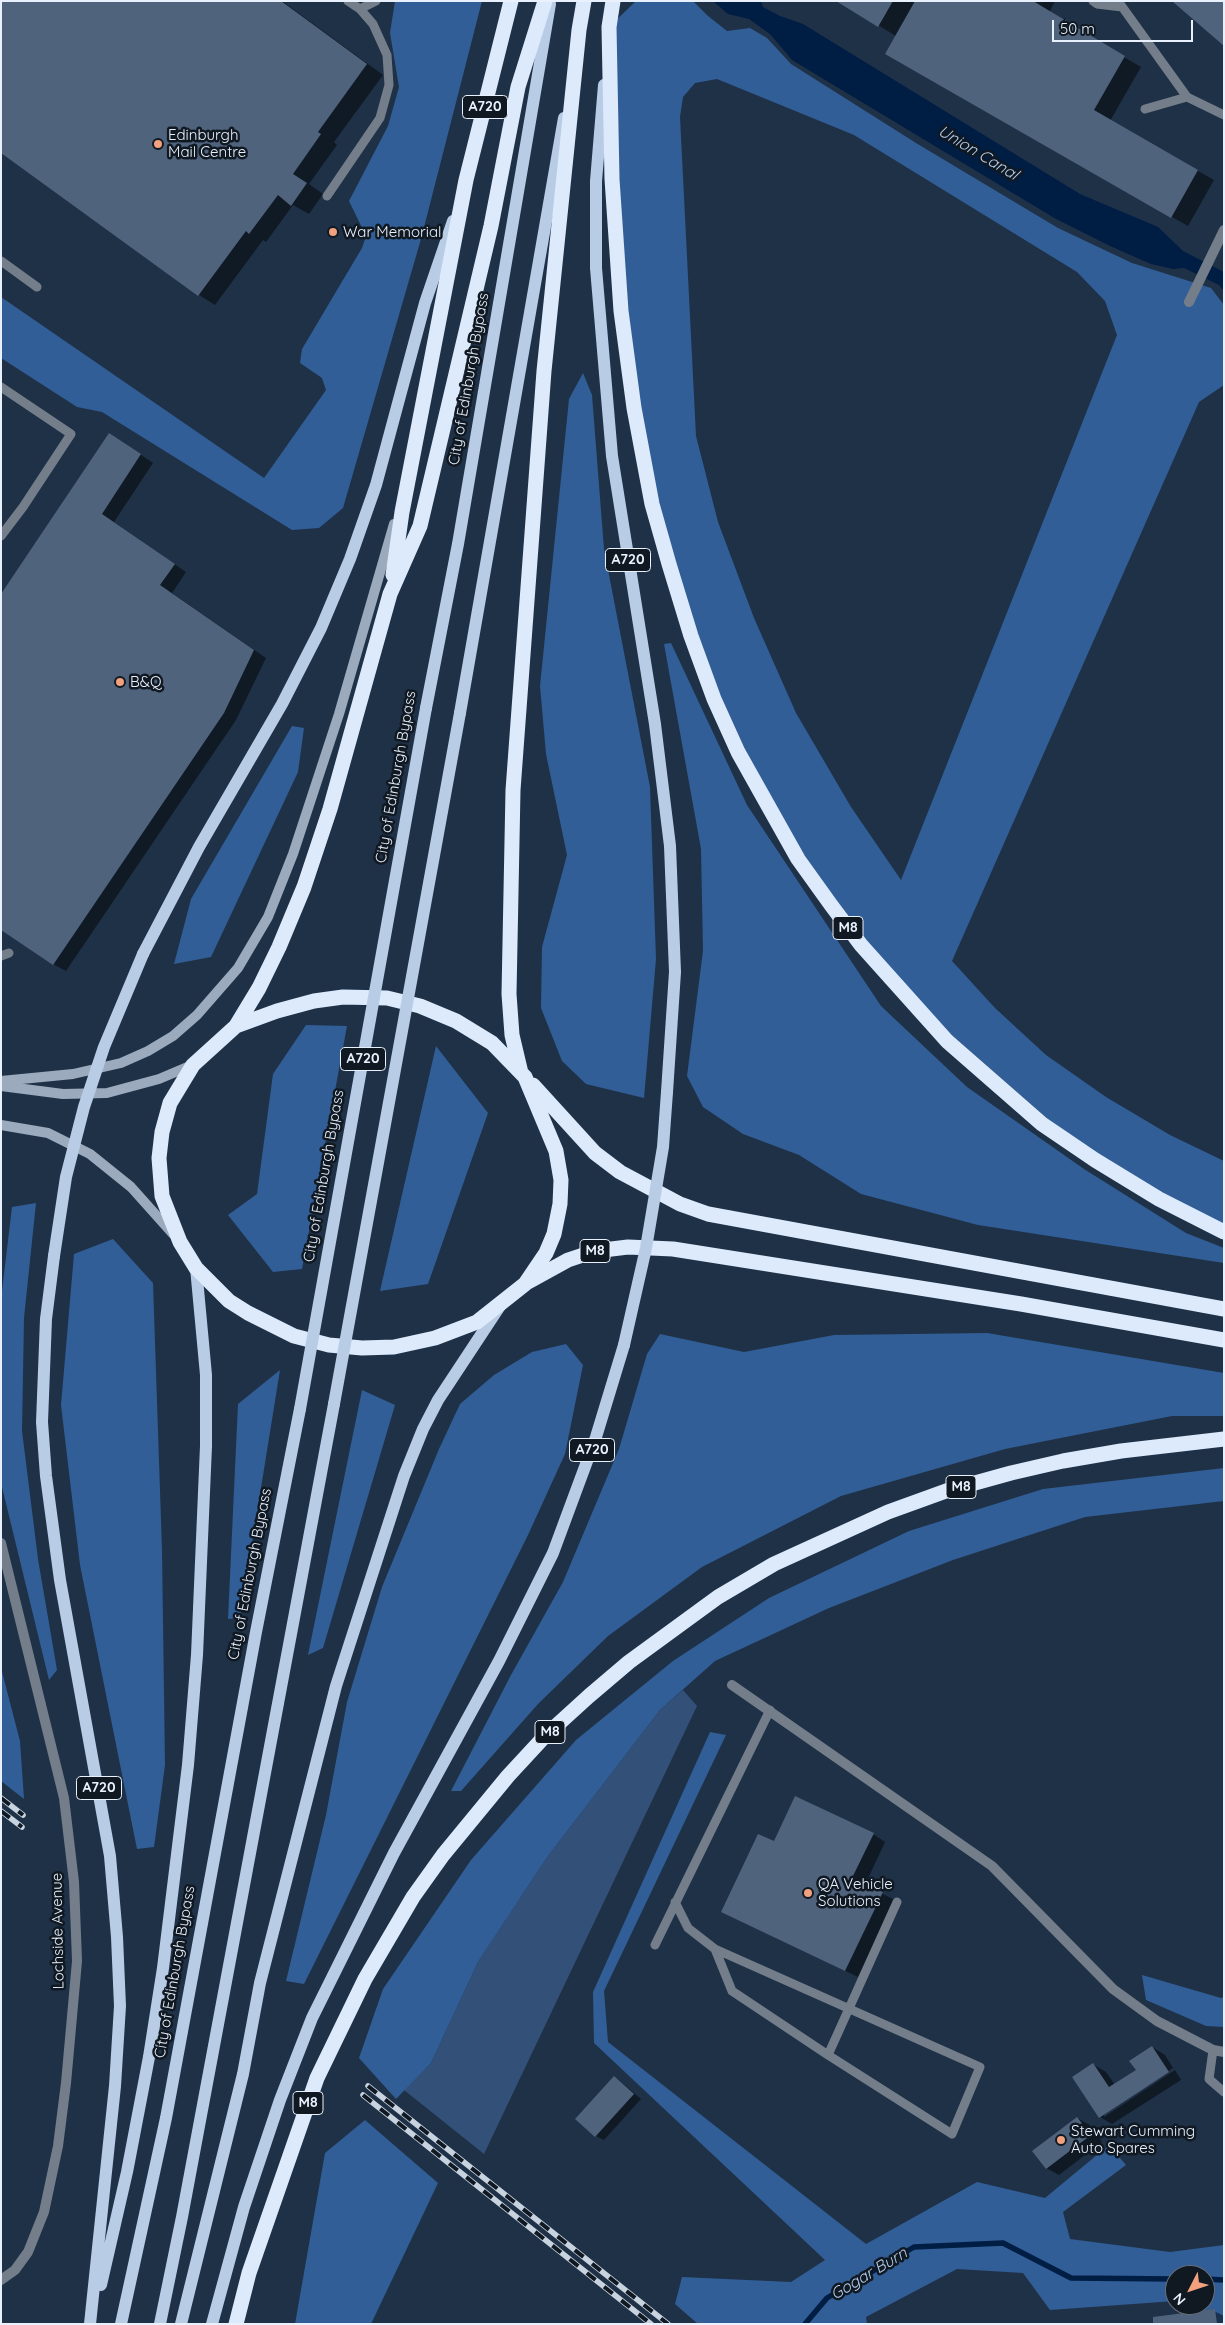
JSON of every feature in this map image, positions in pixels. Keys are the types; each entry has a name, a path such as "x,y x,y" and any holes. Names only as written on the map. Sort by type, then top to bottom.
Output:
{"highway":[{"name":"A720","path":"466,180 511,1"},
{"path":"390,594 420,526 491,226 518,87 545,1"},
{"name":"A720","path":"579,30 584,1"},
{"name":"A720","path":"609,27 613,1"},
{"name":"M8","path":"609,27 612,179 621,311 626,354 649,487 691,636 714,699 738,752 798,859 861,945 947,1041 1042,1124 1095,1160 1143,1189 1224,1232"},
{"path":"466,180 412,465 390,594 330,809 304,887 259,988 236,1026 193,1065 170,1103 162,1132 160,1158 162,1196 180,1242 196,1268 229,1301 254,1317 294,1336 329,1345 362,1348 394,1347 434,1338 477,1322 525,1284 546,1254 554,1234 560,1204 561,1180 556,1151 523,1075 512,1035 509,994 513,781 544,371 579,30"},
{"path":"236,1026 277,1011 314,1001 343,998 387,998 420,1006 456,1021 492,1044 595,1153 620,1172 673,1200 708,1214 1224,1309"},
{"name":"M8","path":"525,1284 568,1260 595,1251 628,1247 673,1250 1021,1304 1224,1340"},
{"name":"M8","path":"236,2324 249,2273 317,2078 365,1980 413,1897 443,1855 508,1776 588,1696 629,1662 718,1597 774,1564 888,1512 946,1491 1011,1472 1121,1451 1224,1439"}],"main road":[{"name":"City of Edinburgh Bypass","path":"121,2324 166,2118 256,1632 300,1409 426,708 460,534 550,1"},
{"name":"A720","path":"212,2324 244,2207 280,2100 312,2018 386,1869 490,1677 553,1553 596,1437 624,1345 646,1248 660,1164 668,1092 675,972 670,846 655,724 612,456 596,268 596,181 609,27"},
{"name":"A720","path":"160,2324 184,2207 334,1404 460,714 579,30"},
{"name":"A720","path":"91,2324 115,2086 120,2006 117,1937 110,1856 60,1580 46,1476 42,1422 46,1319 66,1177 84,1107 104,1047 143,954 181,878 282,704 321,628 347,568 376,485 425,303 466,180"},
{"name":"A720","path":"91,2324 127,2172 149,2057 166,1949 188,1765 196,1655 206,1446 205,1366 196,1268"},
{"path":"181,2324 243,2074 260,1983 336,1686 404,1476 423,1430 438,1400 501,1304"}],"street":[{"path":"1189,302 1224,230"},
{"path":"1,1081 74,1074 121,1063 148,1051 173,1036 197,1015 238,968 268,917 293,854 339,714 412,465"},
{"path":"1,1086 57,1093 107,1093 160,1079 193,1065"},
{"path":"1,1125 48,1133 90,1154 131,1187 150,1206 180,1242"},
{"name":"Lochside Avenue","path":"1,1543 64,1798 74,1882 77,1951 66,2083 58,2146 44,2212 28,2252 15,2270 1,2280"},
{"path":"732,1685 992,1866 1113,1989 1156,2021 1219,2051"}],"lane":[{"path":"327,196 362,148 380,118 390,85 386,55 373,24 360,10 348,1"},
{"path":"360,10 376,1"},
{"path":"1093,1 1097,4 1120,4 1187,97 1224,114"},
{"path":"1145,109 1187,97"},
{"path":"1,261 37,287"},
{"path":"1,387 71,434 23,507 1,536"},
{"path":"655,1944 770,1710"},
{"path":"675,1902 688,1928 715,1949 980,2067 952,2134 732,1991 715,1949"},
{"path":"828,2055 897,1902"},
{"path":"1219,2051 1209,2078 1224,2092"}],"shaded area":[{"path":"395,1 482,1 421,239 343,508 319,528 292,530 102,412 77,407 1,358 1,297 264,478 326,390 322,378 300,363 302,349 362,248 366,236 349,201 388,126 399,87 390,33"},
{"path":"636,1 693,1 727,31 750,28 767,38 791,64 916,143 1058,228 1132,263 1211,288 1224,305 1224,385 1199,402 952,961 995,1008 1046,1055 1106,1097 1170,1135 1224,1161 1224,1232 1095,1160 901,991 763,798 691,636 634,408 609,27","holes":["717,79 854,135 1077,272 1105,301 1117,335 901,880 851,807 796,713 754,618 718,522 696,436 680,117 683,97 695,83"]},
{"path":"583,373 592,395 604,549 650,787 656,959 644,1098 586,1084 562,1061 541,1008 542,947 567,855 546,754 540,686 569,399"},
{"path":"671,643 747,805 881,1006 967,1087 1084,1169 1186,1233 1224,1248 1224,1263 978,1225 861,1194 799,1155 743,1134 703,1107 687,1076 703,951 701,849 664,644"},
{"path":"292,726 304,728 298,772 211,957 174,964 191,899"},
{"path":"306,1025 347,1026 302,1269 273,1272 228,1215 257,1194 273,1074"},
{"path":"436,1046 488,1113 428,1284 380,1291"},
{"path":"36,1203 24,1318 22,1431 38,1559 57,1670 49,1680 1,1483 1,1299 12,1207"},
{"path":"113,1239 153,1283 162,1550 165,1765 154,1847 137,1849 80,1565 61,1405 74,1254"},
{"path":"987,1333 1224,1373 1224,1416 1172,1416 1005,1449 841,1496 702,1567 608,1636 538,1704 461,1791 451,1791 511,1675 563,1582 619,1449 647,1354 660,1334 744,1352 834,1335"},
{"path":"566,1344 583,1365 565,1454 528,1535 304,1984 286,1981 326,1815 347,1702 382,1587 439,1449 460,1404 494,1375 532,1352"},
{"path":"280,1370 240,1618 228,1619 238,1404"},
{"path":"362,1390 395,1405 323,1648 308,1655"},
{"path":"1224,1468 1224,1501 1085,1517 953,1560 829,1608 715,1661 660,1710 548,1856 478,1962 431,2063 396,2099 359,2058 383,1989 471,1860 576,1740 673,1661 769,1598 909,1531 1043,1489"},
{"path":"1,1668 20,1741 24,1799 1,1781"},
{"path":"683,1690 697,1706 484,2154 404,2090 431,2063 478,1962 548,1856 660,1710"},
{"path":"710,1732 726,1735 604,1991 608,2042 866,2244 977,2182 1045,2198 1109,2145 1126,2165 1063,2212 1070,2239 1170,2252 1224,2245 1224,2324 1207,2324 1203,2315 1215,2315 1215,2265 1165,2265 1165,2302 1050,2310 1023,2273 957,2269 866,2317 867,2324 698,2324 675,2304 682,2277 791,2282 825,2260 594,2043 593,1992"},
{"path":"1142,1975 1221,1998 1224,1997 1224,2027 1206,2026 1146,2000"},
{"path":"365,2120 438,2183 371,2324 295,2324 325,2153"}],"water":[{"name":"Union Canal","path":"713,1 761,1 763,7 780,16 803,24 1080,194 1158,227 1183,251 1224,272 1224,291 1219,285 1184,268 1173,269 1151,264 1056,219 792,60 770,34 749,19 728,14"}],"building":[{"name":"Edinburgh Mail Centre","path":"1,1 281,1 367,64 318,132 321,134 293,174 307,183 291,206 278,195 249,234 246,231 198,296 1,153"},
{"path":"836,1 893,1 878,27"},
{"path":"915,1 1033,1 1125,56 1094,110 1198,170 1171,218 885,54"},
{"path":"1172,1 1224,1 1224,46"},
{"name":"B&Q","path":"109,433 141,454 102,514 175,564 160,585 254,650 224,713 53,965 1,930 1,594"},
{"path":"795,1796 874,1833 852,1878 883,1892 845,1971 721,1912 758,1834 774,1841"},
{"path":"1152,2046 1169,2072 1099,2118 1072,2077 1093,2063 1109,2087 1136,2070 1129,2061"},
{"path":"614,2076 634,2094 595,2137 575,2119"},
{"path":"1077,2117 1091,2135 1046,2169 1032,2151"},
{"path":"1215,2309 1217,2324 1153,2324 1153,2317 1215,2315"}],"waterway":[{"name":"Gogar Burn","path":"805,2324 827,2298 914,2247 1003,2243 1071,2278 1165,2279"},
{"name":"Gogar Burn","path":"1215,2280 1224,2280"}],"railway":[{"path":"1,1798 23,1815"},
{"path":"1,1811 22,1827"},
{"path":"368,2086 668,2324"},
{"path":"363,2095 651,2324"}],"place":[{"name":"Edinburgh Mail Centre","path":"158,144"},
{"name":"War Memorial","path":"333,232"},
{"name":"B&Q","path":"120,682"},
{"name":"QA Vehicle Solutions","path":"808,1893"},
{"name":"Stewart Cumming Auto Spares","path":"1061,2140"}]}
